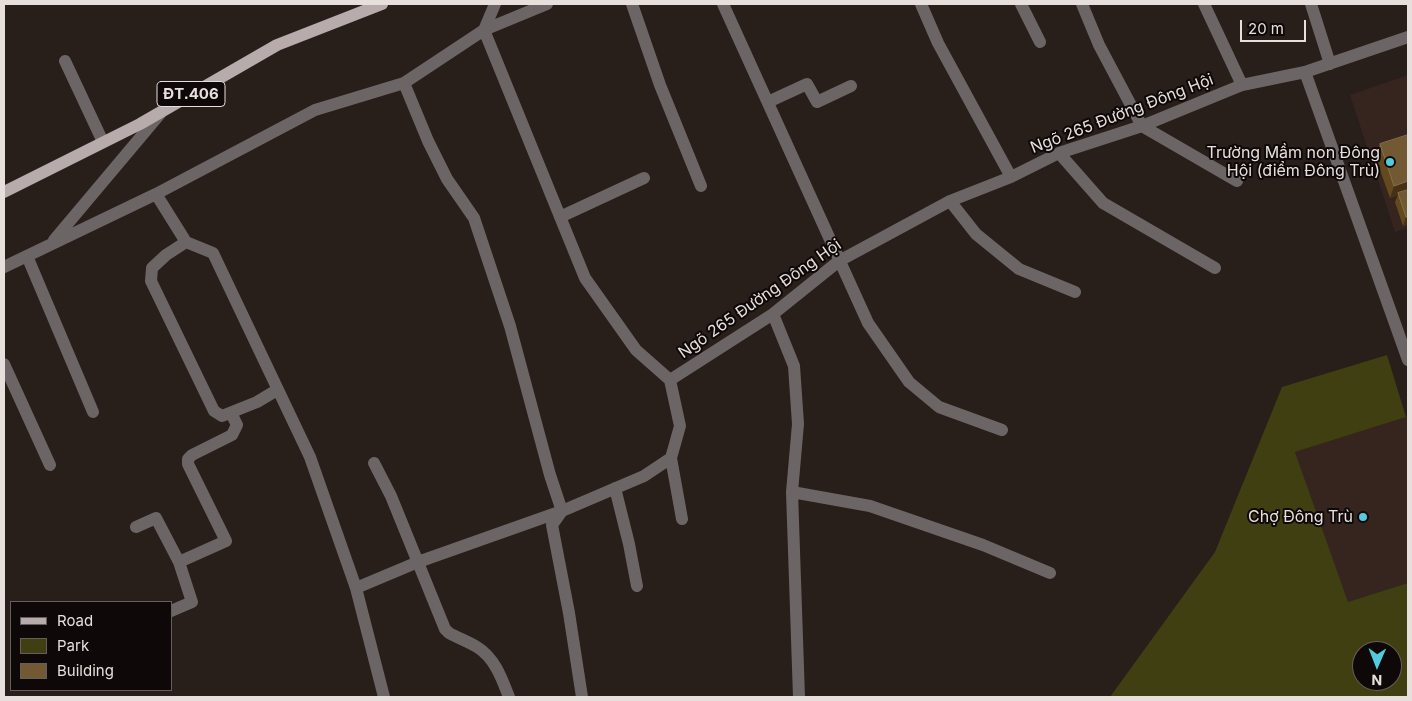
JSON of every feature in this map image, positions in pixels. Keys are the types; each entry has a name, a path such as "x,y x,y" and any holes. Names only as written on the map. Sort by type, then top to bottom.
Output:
{"main road":[{"name":"ĐT.406","path":"4,192 163,111 277,45 382,4"}],"street":[{"path":"484,30 495,4"},
{"path":"4,267 156,194 315,110 404,83 484,30 547,4"},
{"path":"632,4 660,85 701,186"},
{"path":"723,4 868,322 909,382 938,406 1002,430"},
{"path":"921,4 938,43 1011,177"},
{"path":"1021,4 1040,42"},
{"path":"1082,4 1099,45 1142,126 1237,181"},
{"path":"1204,4 1242,85"},
{"path":"1312,4 1330,64"},
{"name":"Ngõ 265 Đường Đông Hội","path":"484,30 585,278 636,350 670,380 773,314 839,261 950,201 1011,177 1059,153 1142,126 1242,85 1305,72 1408,37"},
{"path":"65,61 103,142"},
{"path":"1305,72 1408,360"},
{"path":"404,83 447,179 474,218 510,326 550,475 562,511"},
{"path":"768,102 807,84 817,102 851,86"},
{"path":"51,244 163,111"},
{"path":"1059,153 1103,203 1214,268"},
{"path":"560,217 644,178"},
{"path":"156,194 186,242 213,253 310,458 356,588 384,697"},
{"path":"950,201 976,234 1019,269 1075,292"},
{"path":"186,242 166,255 152,268 151,281 214,411 222,416 257,402 278,390"},
{"path":"27,256 93,412"},
{"path":"773,314 794,366 798,424 792,492 799,697"},
{"path":"4,364 50,465"},
{"path":"670,380 680,426 670,458 682,518"},
{"path":"178,562 226,541 188,464 188,459 192,455 232,435 237,426 231,412"},
{"path":"356,588 418,562 562,511 644,476 670,458"},
{"path":"374,463 391,496 446,632 478,648 490,658 500,674 509,697"},
{"path":"615,488 637,586"},
{"path":"792,492 870,506 983,545 1050,573"},
{"path":"562,511 552,525 569,613 582,697"},
{"path":"136,527 156,518 178,562 192,602 172,611"}],"shaded area":[{"name":"Trường Mầm non Đông Hội (điểm Đông Trù)","path":"1408,75 1408,228 1395,232 1350,95"},
{"name":"Chợ Đông Trù","path":"1408,416 1408,583 1348,603 1295,452"}],"green space":[{"path":"1387,355 1406,417 1295,452 1348,602 1408,583 1408,697 1110,697 1215,552 1282,387"}],"building":[{"path":"1408,135 1408,181 1394,186 1380,144"},
{"path":"1408,190 1408,217 1406,217 1398,193"}],"place":[{"name":"Trường Mầm non Đông Hội (điểm Đông Trù)","path":"1390,162"},
{"name":"Chợ Đông Trù","path":"1363,517"}]}
